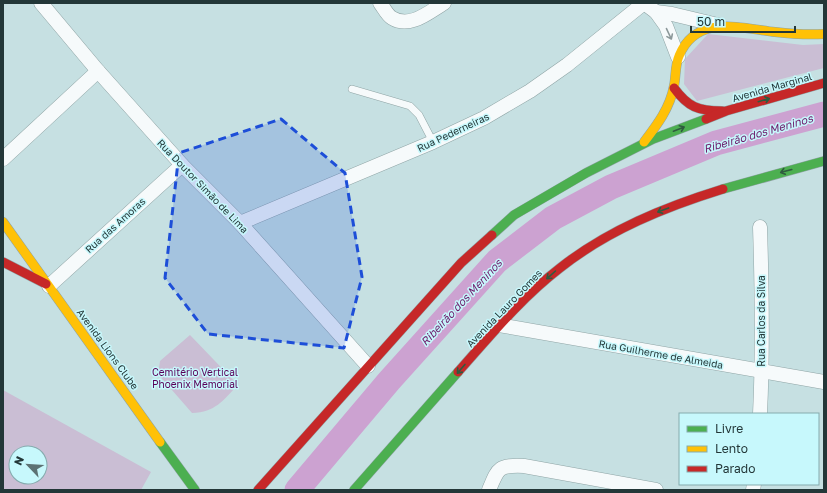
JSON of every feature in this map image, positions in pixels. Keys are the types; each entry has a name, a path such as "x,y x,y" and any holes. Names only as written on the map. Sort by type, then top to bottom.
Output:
{"main road":[{"path":"258,490 461,263 514,216 586,173 642,144 664,115 674,88 678,58 686,43 695,34 706,29 720,26 798,35 824,34"},
{"name":"Avenida Marginal","path":"642,144 726,111 824,83"},
{"name":"Avenida Marginal","path":"674,88 688,105 696,109 706,111 726,111"},
{"name":"Avenida Lauro Gomes","path":"354,490 499,325 525,298 556,270 599,241 649,215 728,186 824,161"},
{"name":"Avenida Lions Clube","path":"3,222 195,490"},
{"path":"3,262 49,286"}],"street":[{"name":"Rua Doutor Simão de Lima","path":"41,3 98,71 182,165 240,223 368,366"},
{"path":"380,3 391,18 402,22 415,20 444,3"},
{"path":"644,3 656,12 666,26 678,58"},
{"name":"Rua Pederneiras","path":"240,223 433,142 484,118 530,91 567,65 644,3"},
{"path":"656,12 672,14 720,26"},
{"path":"3,159 98,71"},
{"name":"Rua das Amoras","path":"49,286 182,165"},
{"name":"Rua Carlos da Silva","path":"760,227 762,288 762,371 760,413"},
{"name":"Rua Guilherme de Almeida","path":"499,325 824,382"},
{"path":"489,490 496,472 510,465 524,466 627,488 656,490"}],"lane":[{"path":"352,89 410,106 419,115 433,142"}],"highlighted area":[{"path":"281,119 345,173 362,277 344,348 208,334 165,278 179,153"}],"green space":[{"path":"708,34 803,45 824,44 824,68 697,101 684,84 685,59"},
{"name":"Cemitério Vertical Phoenix Memorial","path":"190,335 238,385 218,405 207,410 192,413 158,374 160,361"},
{"path":"3,390 151,472 141,490 3,490"}],"waterway":[{"name":"Ribeirão dos Meninos","path":"297,490 389,381 497,261 553,218 611,187 716,143 824,114"}],"traffic: fast":[{"path":"492,235 514,215 586,173 653,139 706,119"},
{"path":"723,189 824,161"},
{"path":"354,490 458,372"},
{"path":"160,442 195,490"}],"traffic: slow":[{"path":"644,142 658,123 669,102 674,86 679,56 687,43 696,34 708,29 720,27 748,28 793,34 824,34"},
{"path":"3,222 160,442"}],"traffic: jam":[{"path":"706,119 726,111 824,83"},
{"path":"674,88 684,100 694,107 706,110 722,111"},
{"path":"458,372 494,331 532,292 578,254 617,231 638,221 701,196 723,189"},
{"path":"258,490 461,263 492,235"},
{"path":"3,262 46,284"}]}
